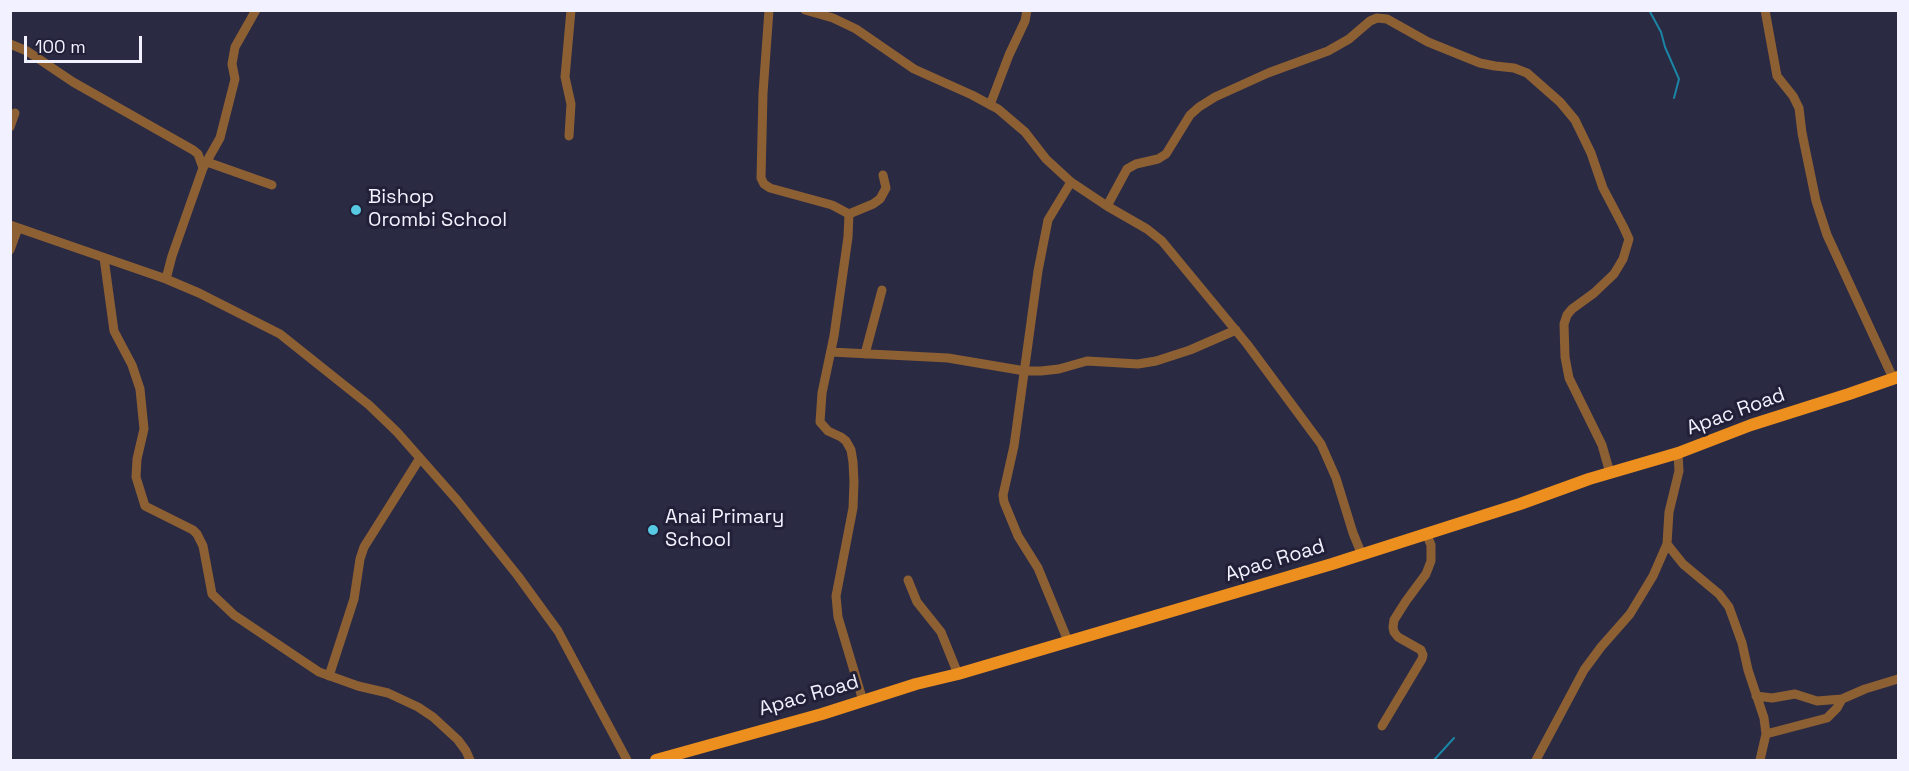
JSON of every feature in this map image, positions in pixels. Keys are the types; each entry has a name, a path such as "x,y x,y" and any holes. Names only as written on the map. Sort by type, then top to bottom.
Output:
{"main road":[{"name":"Apac Road","path":"656,760 1362,555 1520,504 1588,479 1678,453 1751,425 1896,377"}],"street":[{"path":"166,279 205,165 220,138 234,86 235,73 232,64 235,47 256,10"},
{"path":"569,136 571,104 565,76 571,10"},
{"path":"769,10 763,93 761,178 764,184 770,188 831,205 849,214 880,199 886,188 883,175"},
{"path":"805,10 833,18 856,29 914,69 990,105 1025,132 1046,159 1071,182 1147,229 1162,241 1236,330 1321,444 1330,459 1362,555"},
{"path":"990,105 1025,21 1027,10"},
{"path":"1765,10 1777,76 1793,96 1799,108 1816,201 1827,235 1896,377"},
{"path":"1107,206 1127,169 1166,154 1190,115 1199,107 1215,97 1268,73 1328,51 1358,33 1370,21 1377,18 1387,19 1428,42 1472,60 1514,68 1527,73 1560,102 1575,120 1591,153 1603,188 1629,239 1623,259 1614,274 1572,309 1564,324 1564,357 1569,378 1602,445 1610,473"},
{"path":"10,44 27,51 73,82 193,150 205,165 272,185"},
{"path":"10,127 15,113"},
{"path":"1068,641 1038,568 1018,536 1004,502 1004,485 1011,461 1038,271 1048,220 1071,182"},
{"path":"849,214 848,237 831,352 822,393 820,422 828,431 842,436 851,450 853,462 853,508 836,596 838,617 862,701"},
{"path":"10,250 14,227 166,279 199,293 280,334 369,405 397,432 482,529 558,631 627,760"},
{"path":"104,258 114,331 132,364 140,388 144,429 137,459 136,477 143,503 148,508 197,534 203,546 212,594 234,615 329,676 388,693 418,707 433,717 458,740 470,760"},
{"path":"865,354 882,290"},
{"path":"831,352 948,358 1025,371 1059,369 1087,360 1138,364 1156,362 1236,330"},
{"path":"1536,760 1584,670 1635,607 1653,576 1667,544 1669,512 1679,471 1678,453"},
{"path":"329,676 354,599 362,553 369,537 420,458"},
{"path":"1382,726 1423,655 1421,650 1398,637 1393,627 1394,620 1426,574 1431,561 1431,545 1426,533"},
{"path":"1667,544 1683,564 1719,594 1729,608 1742,643 1755,696 1764,717 1766,734 1760,760"},
{"path":"908,580 917,602 941,633 958,674"},
{"path":"1755,696 1772,698 1796,694 1817,701 1842,699 1865,689 1899,679"},
{"path":"1766,734 1827,718 1842,699"}],"waterway":[{"path":"1649,10 1661,32 1679,79 1674,98"},
{"path":"1434,760 1454,738"}],"place":[{"name":"Bishop Orombi School","path":"356,210"},
{"name":"Anai Primary School","path":"653,530"}]}
